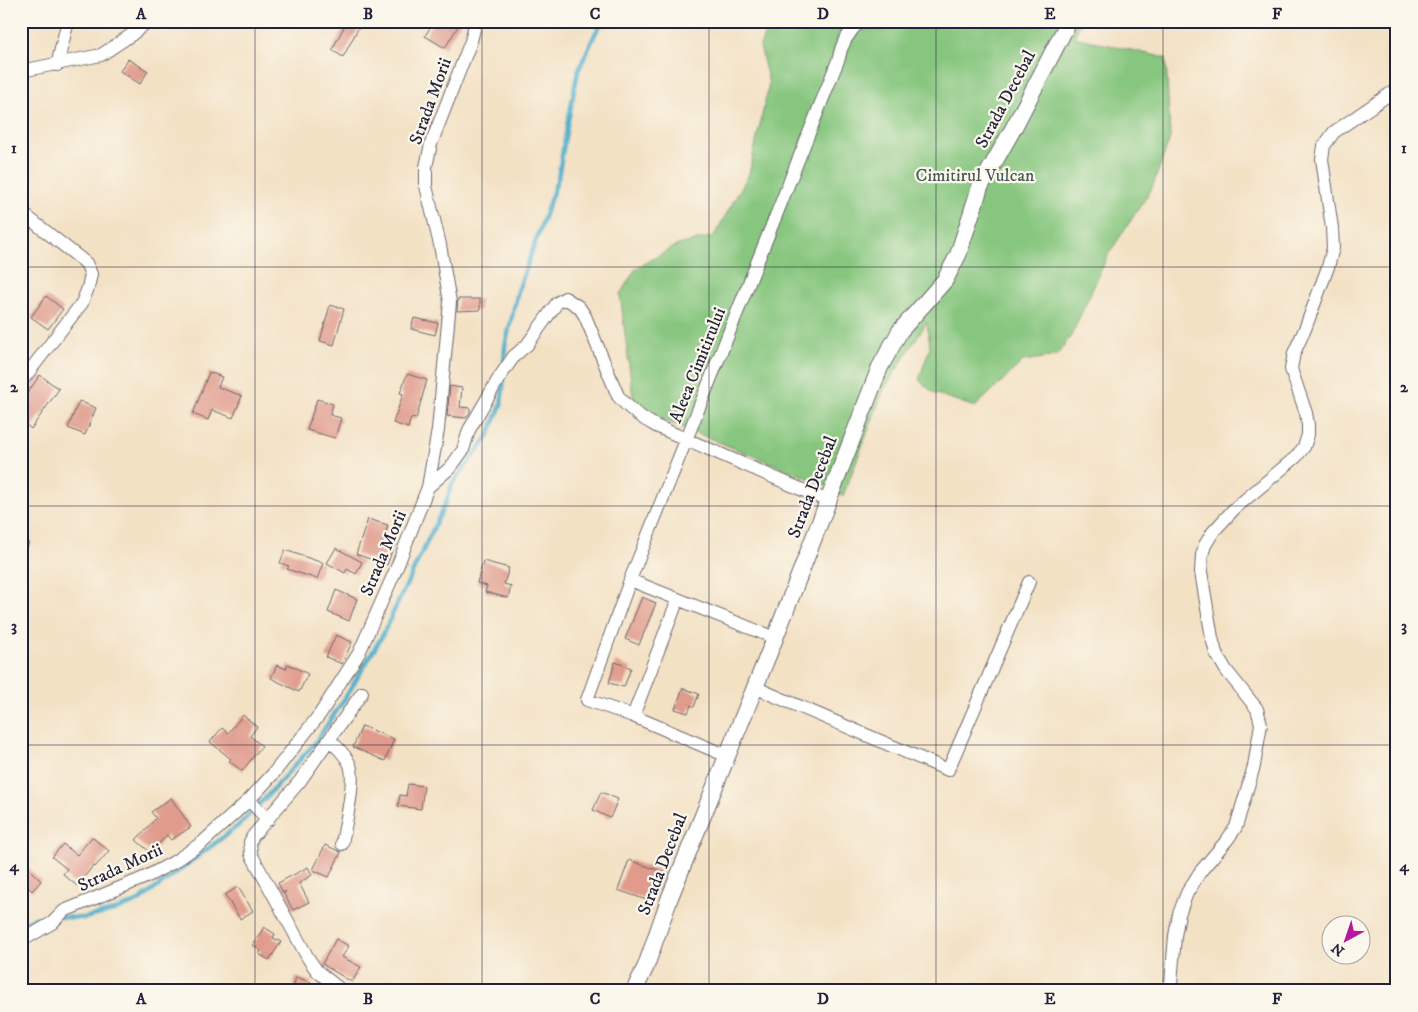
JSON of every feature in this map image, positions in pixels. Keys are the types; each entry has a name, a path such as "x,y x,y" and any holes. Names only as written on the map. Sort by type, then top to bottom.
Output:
{"street":[{"path":"56,65 68,21"},
{"path":"21,72 101,55 132,35 148,21"},
{"name":"Strada Morii","path":"21,941 52,923 64,912 146,877 174,862 202,842 250,802 320,714 358,653 398,566 428,487 438,430 450,302 440,245 426,186 426,167 431,144 471,41 476,21"},
{"name":"Aleea Cimitirului","path":"634,716 587,700 630,580 839,58 840,48 860,21"},
{"name":"Strada Decebal","path":"634,991 646,966 670,897 880,367 900,331 945,280 958,255 980,187 1069,21"},
{"path":"1173,991 1172,971 1179,914 1187,893 1200,872 1236,827 1254,766 1261,724 1257,709 1226,670 1216,653 1201,572 1202,555 1205,545 1213,532 1229,515 1296,457 1304,447 1308,435 1308,425 1292,368 1294,353 1328,267 1332,248 1332,228 1322,158 1324,146 1334,132 1397,89"},
{"path":"21,212 86,263 90,274 88,288 82,303 21,382"},
{"path":"428,487 451,467 463,450 469,430 514,356 527,345 557,303 565,298 579,307 586,316 618,396 626,406 650,423 828,501"},
{"path":"630,580 774,638"},
{"path":"754,687 948,770 1029,582"},
{"path":"678,599 634,716 726,756"},
{"path":"342,991 316,971 252,854 250,842 264,816 300,781 362,693"},
{"path":"330,740 345,756 350,765 351,772 350,794 342,844"},
{"path":"250,802 264,816"}],"green space":[{"name":"Cimitirul Vulcan","path":"770,21 1081,21 1074,37 1166,58 1170,138 1152,188 1108,255 1071,336 1056,356 1023,361 975,407 934,393 919,380 930,347 927,322 884,389 843,496 823,484 639,410 633,397 620,294 636,268 678,245 714,236 749,174 769,84 760,46"}],"building":[{"path":"347,21 362,21 343,57 332,50"},
{"path":"434,21 461,21 445,48 425,36"},
{"path":"128,59 148,71 140,84 120,71"},
{"path":"46,296 63,309 48,329 31,317"},
{"path":"458,299 480,299 480,310 457,311"},
{"path":"330,305 344,309 334,345 320,341"},
{"path":"414,318 438,323 435,335 411,329"},
{"path":"209,372 222,377 218,387 242,396 233,418 212,410 208,420 193,414"},
{"path":"407,374 427,380 416,419 411,418 408,428 393,423 403,394 400,393"},
{"path":"40,375 59,389 31,429 21,420 21,402"},
{"path":"450,386 462,388 460,407 470,408 466,418 447,416"},
{"path":"317,399 333,404 330,415 341,418 335,438 307,430"},
{"path":"79,401 96,408 85,435 68,428"},
{"path":"368,519 388,525 383,541 394,544 387,565 356,554"},
{"path":"336,548 362,562 356,574 347,569 345,573 327,563"},
{"path":"285,550 323,563 317,579 287,569 289,566 280,563"},
{"path":"483,561 509,568 504,584 511,586 508,598 485,592 487,586 477,583"},
{"path":"336,590 357,599 349,621 328,612"},
{"path":"642,597 656,603 639,645 625,639"},
{"path":"336,635 352,642 342,664 326,657"},
{"path":"615,662 631,668 624,687 609,683"},
{"path":"288,664 308,674 299,692 271,678 277,665 286,669"},
{"path":"683,688 699,694 694,707 691,705 688,713 675,709"},
{"path":"243,715 257,727 250,736 262,746 242,771 229,761 231,759 210,742 222,728 228,733"},
{"path":"362,726 394,739 385,761 353,747"},
{"path":"408,784 424,786 421,809 398,806 400,795 406,796"},
{"path":"601,792 618,799 610,818 593,810"},
{"path":"171,798 191,827 171,840 167,835 151,853 136,840 156,818 151,812"},
{"path":"92,837 109,851 95,867 93,866 77,886 63,874 67,869 52,857 63,844 77,855"},
{"path":"325,845 341,852 329,877 313,870"},
{"path":"629,860 663,872 652,902 618,890"},
{"path":"21,861 41,881 32,891 27,886 21,893"},
{"path":"308,867 312,875 299,883 309,902 293,910 284,894 286,891 283,893 278,883"},
{"path":"238,887 253,911 240,919 225,895"},
{"path":"264,927 275,934 273,938 281,942 269,960 259,954 261,951 253,945"},
{"path":"336,939 349,946 342,957 361,967 352,982 322,964"},
{"path":"296,977 311,982 308,991 292,991"}],"waterway":[{"path":"504,364 505,346 518,291 558,178 578,71 603,21"},
{"path":"61,917 84,918 114,911 139,901 239,825 314,744 344,700 381,638 446,502 452,484 488,437 501,405 504,379"},
{"path":"21,925 34,918 53,917"}]}
